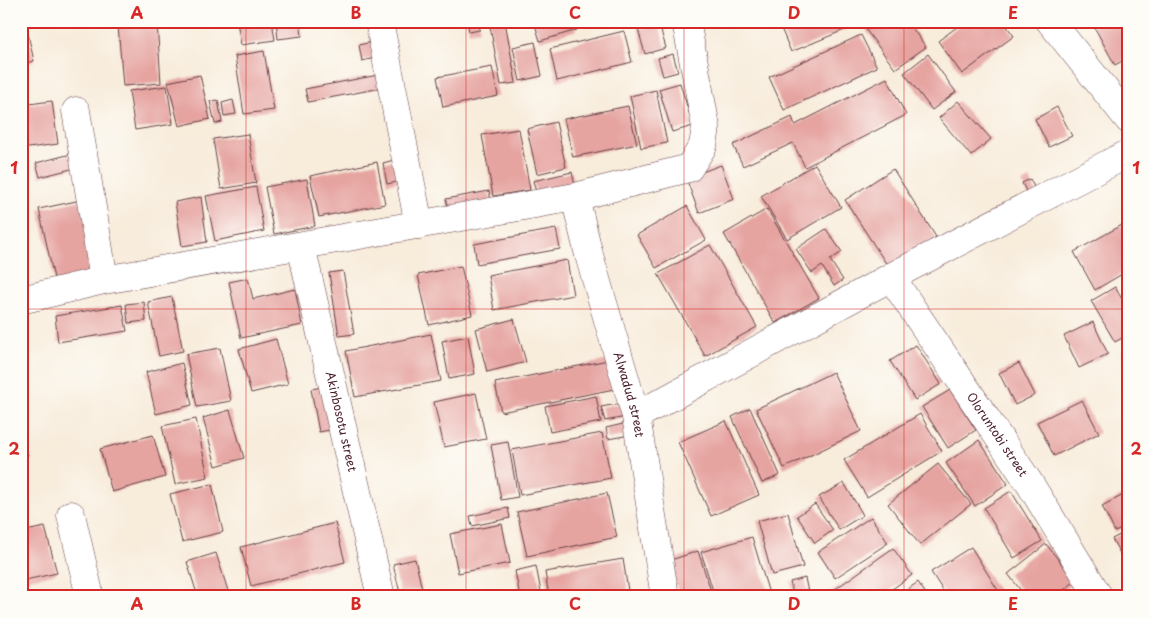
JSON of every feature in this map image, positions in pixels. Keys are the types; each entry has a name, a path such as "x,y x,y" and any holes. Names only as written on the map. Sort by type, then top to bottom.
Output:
{"street":[{"path":"379,21 420,225"},
{"path":"21,300 104,280 575,197 689,168 703,146 706,127 686,21"},
{"path":"1050,21 1129,120"},
{"path":"76,111 104,280"},
{"path":"636,416 891,277 1129,153"},
{"name":"Alwadud street","path":"575,197 589,255 636,416 665,597"},
{"name":"Akinbosotu street","path":"301,246 381,597"},
{"name":"Oloruntobi street","path":"891,277 1030,484 1099,597"},
{"path":"71,515 90,597"}],"building":[{"path":"237,21 272,21 275,40 241,45"},
{"path":"276,21 300,21 302,36 278,39"},
{"path":"467,21 478,21 480,30 469,32"},
{"path":"489,21 505,21 516,83 501,85"},
{"path":"534,21 574,21 577,30 540,41"},
{"path":"778,21 846,21 849,28 791,52"},
{"path":"878,21 907,21 926,47 895,69 866,30"},
{"path":"965,21 1003,21 1014,36 962,74 938,41"},
{"path":"1091,21 1129,21 1129,57 1115,65"},
{"path":"157,22 161,83 123,86 118,25"},
{"path":"659,24 666,48 645,54 638,29"},
{"path":"27,30 34,61 21,64 21,31"},
{"path":"624,31 632,62 557,81 550,49"},
{"path":"861,35 877,67 784,110 769,77"},
{"path":"375,41 379,57 362,61 359,45"},
{"path":"535,42 542,76 520,81 513,47"},
{"path":"264,51 274,110 244,114 235,56"},
{"path":"673,54 678,72 663,76 658,58"},
{"path":"928,54 956,92 932,110 904,73"},
{"path":"492,67 498,96 443,107 437,77"},
{"path":"200,75 210,119 179,126 168,82"},
{"path":"378,75 381,88 308,102 305,89"},
{"path":"887,78 906,115 805,167 793,143 743,166 733,145 792,117 795,125"},
{"path":"680,83 693,126 672,132 659,89"},
{"path":"167,86 173,124 135,130 129,91"},
{"path":"656,90 667,143 641,148 630,96"},
{"path":"218,100 222,122 215,124 210,101"},
{"path":"233,100 236,114 224,116 222,103"},
{"path":"52,101 58,144 21,149 21,105"},
{"path":"958,101 991,139 971,156 939,118"},
{"path":"628,106 637,144 573,157 564,119"},
{"path":"1057,107 1072,136 1049,147 1035,119"},
{"path":"556,122 566,167 537,174 527,129"},
{"path":"519,129 530,190 493,196 482,135"},
{"path":"248,134 256,183 221,189 213,139"},
{"path":"71,154 75,168 40,177 36,163"},
{"path":"402,158 407,180 387,184 383,163"},
{"path":"377,162 385,204 319,217 310,176"},
{"path":"815,164 841,207 787,239 761,196"},
{"path":"721,165 734,199 699,213 686,178"},
{"path":"893,169 936,237 889,268 845,200"},
{"path":"572,172 576,190 538,199 533,181"},
{"path":"307,179 315,226 274,234 265,187"},
{"path":"1030,179 1037,193 1029,197 1022,183"},
{"path":"256,187 264,231 215,241 206,196"},
{"path":"489,191 493,209 450,217 446,199"},
{"path":"201,197 207,242 182,246 175,202"},
{"path":"81,200 97,274 55,283 39,209"},
{"path":"687,206 706,240 656,268 637,235"},
{"path":"767,209 819,298 775,323 724,234"},
{"path":"1129,221 1129,270 1095,290 1074,252"},
{"path":"556,229 560,249 477,264 474,244"},
{"path":"826,229 842,252 830,260 843,280 834,286 822,266 812,273 796,249"},
{"path":"710,245 757,327 705,356 658,274"},
{"path":"567,260 573,295 494,310 488,275"},
{"path":"461,266 472,315 429,325 418,275"},
{"path":"343,271 354,334 339,336 329,273"},
{"path":"248,278 253,299 295,289 302,325 241,338 229,282"},
{"path":"1115,287 1129,311 1129,334 1115,342 1091,301"},
{"path":"172,297 183,351 159,356 148,302"},
{"path":"144,302 146,321 128,323 126,304"},
{"path":"122,305 127,331 58,342 55,316"},
{"path":"514,319 526,362 487,372 476,329"},
{"path":"1093,322 1108,354 1079,368 1064,336"},
{"path":"431,334 441,381 355,397 346,351"},
{"path":"468,336 475,374 449,379 442,341"},
{"path":"276,339 288,384 251,393 239,349"},
{"path":"916,345 941,384 915,400 890,361"},
{"path":"220,348 231,401 197,407 186,354"},
{"path":"1129,348 1129,365 1121,353"},
{"path":"613,359 619,388 501,412 495,383"},
{"path":"182,363 192,405 156,414 146,372"},
{"path":"1019,363 1035,395 1015,405 999,373"},
{"path":"833,372 861,431 784,468 756,409"},
{"path":"322,387 330,430 319,432 311,389"},
{"path":"950,390 976,430 948,448 922,407"},
{"path":"476,393 486,439 444,447 434,402"},
{"path":"596,396 601,422 550,432 545,406"},
{"path":"1082,400 1099,433 1054,456 1037,422"},
{"path":"623,403 626,417 605,421 601,407"},
{"path":"750,408 780,475 762,483 732,417"},
{"path":"230,410 244,458 216,466 203,418"},
{"path":"920,414 942,451 867,497 844,460"},
{"path":"196,419 208,477 175,484 162,426"},
{"path":"726,421 759,495 711,516 678,442"},
{"path":"627,423 630,435 608,439 606,428"},
{"path":"602,433 611,478 520,495 512,450"},
{"path":"153,435 165,477 112,492 100,449"},
{"path":"21,438 28,455 21,457"},
{"path":"979,440 1008,484 975,506 946,463"},
{"path":"508,442 518,497 501,500 491,445"},
{"path":"938,464 971,504 920,545 888,504"},
{"path":"844,483 863,515 839,530 819,497"},
{"path":"212,484 223,532 182,542 170,494"},
{"path":"1011,491 1042,541 1014,558 984,508"},
{"path":"1129,492 1129,525 1115,532 1102,506"},
{"path":"607,493 617,537 527,556 517,512"},
{"path":"815,504 833,530 815,543 797,516"},
{"path":"508,508 510,518 472,526 470,516"},
{"path":"788,513 803,567 772,575 757,521"},
{"path":"871,517 888,543 835,578 818,552"},
{"path":"335,523 345,562 251,586 241,547"},
{"path":"502,524 510,563 458,573 450,534"},
{"path":"45,527 57,573 21,581 21,532"},
{"path":"1129,530 1129,560 1125,562 1112,539"},
{"path":"752,537 770,597 715,597 701,552"},
{"path":"1046,544 1075,581 1055,597 1026,597 1008,574"},
{"path":"971,547 999,592 991,597 947,597 931,572"},
{"path":"893,548 912,575 881,597 824,597"},
{"path":"698,551 713,597 680,597 668,561"},
{"path":"216,553 230,597 198,597 187,562"},
{"path":"415,559 422,589 400,593 393,564"},
{"path":"623,559 629,597 549,597 545,572"},
{"path":"536,566 542,597 520,597 515,571"},
{"path":"805,578 809,597 794,597 790,582"},
{"path":"918,582 928,597 897,597"}]}
